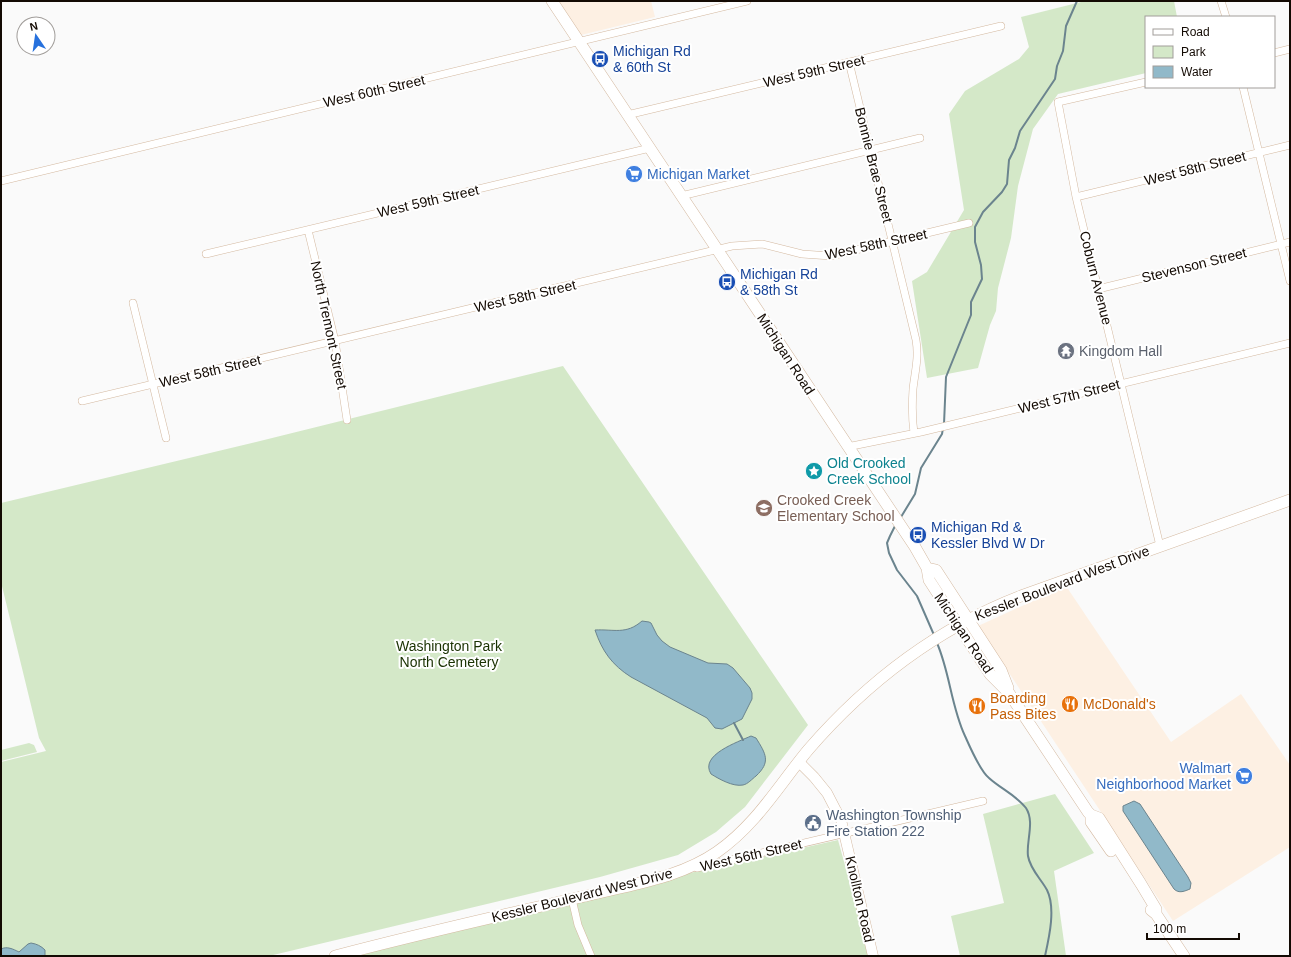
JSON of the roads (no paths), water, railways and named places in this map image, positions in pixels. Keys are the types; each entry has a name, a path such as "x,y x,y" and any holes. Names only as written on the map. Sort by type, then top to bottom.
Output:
{"main road":[{"name":"Michigan Road","path":"552,1 928,568 929,580 964,622 990,674 1009,693 1091,815 1099,818 1156,909 1156,914 1184,956"},
{"name":"Kessler Boulevard West Drive","path":"335,956 429,931 644,882 682,871 702,862 744,830 762,810 798,762 826,730 850,706 893,669 947,632 964,622 1021,596 1290,500"}],"street":[{"name":"West 60th Street","path":"1,181 747,1"},
{"path":"1222,1 1226,16"},
{"name":"West 59th Street","path":"627,115 1001,26"},
{"path":"1275,53 1290,49"},
{"name":"Bonnie Brae Street","path":"849,62 918,349 912,415 917,433"},
{"name":"Coburn Avenue","path":"1145,82 1058,102 1076,197 1160,546"},
{"path":"1243,88 1290,281"},
{"path":"681,196 920,138"},
{"name":"West 58th Street","path":"1076,197 1290,145"},
{"name":"West 59th Street","path":"206,254 650,148"},
{"name":"West 58th Street","path":"82,401 740,245 762,244 802,254 825,256 837,255 969,224"},
{"name":"North Tremont Street","path":"308,230 336,341 348,420"},
{"name":"Stevenson Street","path":"1098,289 1290,242"},
{"path":"133,303 166,438"},
{"name":"West 57th Street","path":"847,447 952,425 1290,343"},
{"name":"Knollton Road","path":"798,762 814,777 827,793 836,809 844,834 873,956"},
{"name":"West 56th Street","path":"682,871 983,801"},
{"path":"572,899 578,925 592,956"}],"water":[{"path":"642,621 651,623 657,635 670,647 708,663 727,664 733,668 750,688 752,693 752,699 742,719 722,729 715,728 707,718 631,677 618,668 604,651 595,630 625,630"},
{"path":"751,736 756,738 765,758 764,766 756,776 747,784 735,785 711,774 709,767 710,761 715,755 729,746"},
{"path":"1134,801 1140,804 1188,877 1191,883 1190,889 1180,892 1174,889 1123,811 1123,806"},
{"path":"31,943 39,945 45,950 45,956 1,956 1,949 3,948 12,949 19,952"}],"waterway":[{"path":"944,424 946,377 971,315 971,302 982,279 981,265 975,242 975,227 983,212 1002,192 1007,184 1009,160 1015,148 1020,131 1055,79 1057,66 1063,51 1066,26 1077,1"},
{"path":"901,517 915,494 921,468 942,434 943,428"},
{"path":"895,526 887,543 889,553 897,570 917,596 934,635"},
{"path":"937,643 945,666 960,725 982,770 994,782 1018,799 1029,813 1029,861 1033,870 1047,890 1051,905 1051,923 1045,956"},
{"path":"734,723 743,740"}],"place":[{"name":"Michigan Rd & 60th St","path":"600,59"},
{"name":"Michigan Market","path":"634,174"},
{"name":"Michigan Rd & 58th St","path":"727,282"},
{"name":"Kingdom Hall","path":"1066,351"},
{"name":"Old Crooked Creek School","path":"814,471"},
{"name":"Crooked Creek Elementary School","path":"764,508"},
{"name":"Michigan Rd & Kessler Blvd W Dr","path":"918,535"},
{"name":"McDonald's","path":"1070,704"},
{"name":"Boarding Pass Bites","path":"977,706"},
{"name":"Walmart Neighborhood Market","path":"1244,776"},
{"name":"Washington Township Fire Station 222","path":"813,823"}],"park label":[{"name":"Washington Park North Cemetery","path":"449,654"}]}
